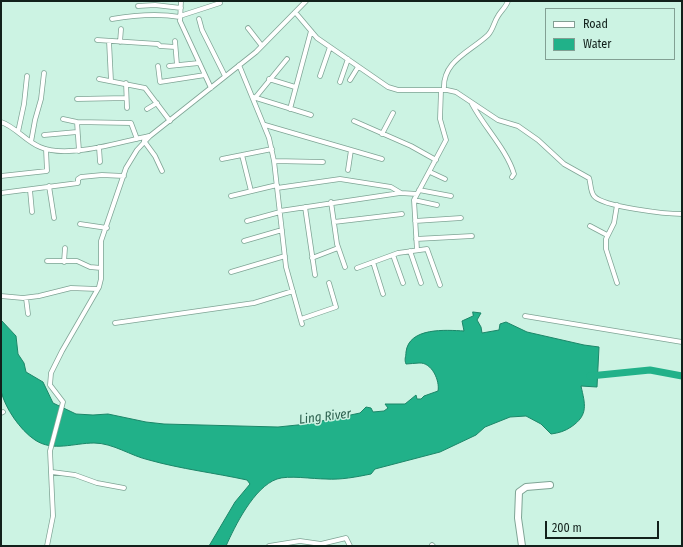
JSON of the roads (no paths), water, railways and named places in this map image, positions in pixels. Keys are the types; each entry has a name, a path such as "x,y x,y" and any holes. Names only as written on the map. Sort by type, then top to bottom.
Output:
{"street":[{"path":"181,1 180,16 187,37 211,88"},
{"path":"47,546 53,516 50,451 63,402 50,385 51,373 76,325 98,289 101,279 101,241 107,228 124,176 137,150 144,141 262,46 306,1"},
{"path":"417,250 414,200 446,140 440,119 445,75 451,64 489,34 508,1"},
{"path":"112,19 157,14 180,16 220,3"},
{"path":"138,6 161,5 181,8"},
{"path":"295,12 311,31 330,47 388,87 398,90 443,90 456,92 498,120 518,126 538,140 564,164 589,178 594,196 617,205 669,214 682,214"},
{"path":"199,19 202,30 225,76"},
{"path":"248,28 262,46"},
{"path":"120,42 121,29"},
{"path":"290,109 311,31"},
{"path":"97,40 158,44 160,46 175,47"},
{"path":"109,41 111,81"},
{"path":"174,41 177,65"},
{"path":"320,76 330,47"},
{"path":"254,98 286,59"},
{"path":"340,82 348,59"},
{"path":"169,66 199,63"},
{"path":"239,65 266,125 272,149 285,256 302,324"},
{"path":"158,66 160,82 205,76"},
{"path":"350,80 358,66"},
{"path":"31,142 35,120 42,99 44,73"},
{"path":"18,132 24,104 27,76"},
{"path":"98,79 145,88 170,121"},
{"path":"269,80 296,87"},
{"path":"126,84 127,108"},
{"path":"76,99 126,98"},
{"path":"254,98 311,115"},
{"path":"147,109 156,103"},
{"path":"472,103 480,119 509,162 514,174 512,178"},
{"path":"382,134 393,113"},
{"path":"62,119 78,122 130,123 137,138"},
{"path":"354,121 428,154 436,160"},
{"path":"1,122 46,150 79,151 150,136"},
{"path":"78,122 77,132 79,151"},
{"path":"266,125 382,160"},
{"path":"44,135 77,132"},
{"path":"144,141 155,156 162,172"},
{"path":"99,147 100,162"},
{"path":"222,159 272,149"},
{"path":"1,176 47,171 46,150"},
{"path":"348,170 351,150"},
{"path":"242,155 251,191"},
{"path":"274,161 323,162"},
{"path":"430,172 445,179"},
{"path":"1,193 78,183 78,178 81,177 102,175 124,176"},
{"path":"231,196 251,191 340,179 391,188 401,193"},
{"path":"49,186 54,218"},
{"path":"30,190 32,212"},
{"path":"247,222 280,212 331,202 401,193 418,192 451,196"},
{"path":"414,200 437,206"},
{"path":"331,202 338,248 345,267"},
{"path":"617,205 614,223 607,235 606,249 617,283"},
{"path":"305,207 315,275"},
{"path":"334,222 402,214"},
{"path":"415,221 461,218"},
{"path":"80,224 107,228"},
{"path":"590,226 607,235"},
{"path":"244,241 282,230"},
{"path":"416,239 472,236"},
{"path":"64,262 65,248"},
{"path":"312,258 338,248"},
{"path":"357,268 393,255 427,249 440,285"},
{"path":"410,251 421,283"},
{"path":"393,255 403,283"},
{"path":"231,272 285,256"},
{"path":"47,261 77,262 90,267 101,268"},
{"path":"373,262 383,294"},
{"path":"301,319 336,307 329,283"},
{"path":"1,296 26,298 71,288 98,289"},
{"path":"115,324 254,303 293,291"},
{"path":"26,298 28,314"},
{"path":"525,316 682,342"},
{"path":"52,472 75,475 97,483 124,488"},
{"path":"522,546 518,518 519,492 526,487 550,485"},
{"path":"269,546 300,541 321,544 346,538 350,546"}],"water":[{"path":"473,312 481,313 477,320 481,327 482,333 499,330 500,324 506,322 527,332 599,347 597,387 581,386 584,398 584,409 581,418 577,423 564,431 551,434 541,424 526,416 510,417 485,427 476,435 440,452 375,469 371,474 337,479 294,477 277,479 269,483 253,498 240,518 226,546 209,546 235,502 250,484 247,480 161,463 142,458 108,445 86,443 64,446 49,446 42,444 29,436 19,425 6,404 1,391 1,320 16,336 18,354 24,363 26,372 43,382 53,403 76,414 108,414 164,424 278,427 307,424 360,413 366,407 371,408 373,412 384,411 388,408 385,404 405,404 416,395 417,399 421,399 424,396 438,391 438,382 436,377 428,366 419,363 406,364 406,352 409,344 414,338 429,332 448,330 464,331 462,321 473,316"}],"waterway":[{"name":"Ling River","path":"590,376 650,370 682,376"}]}
